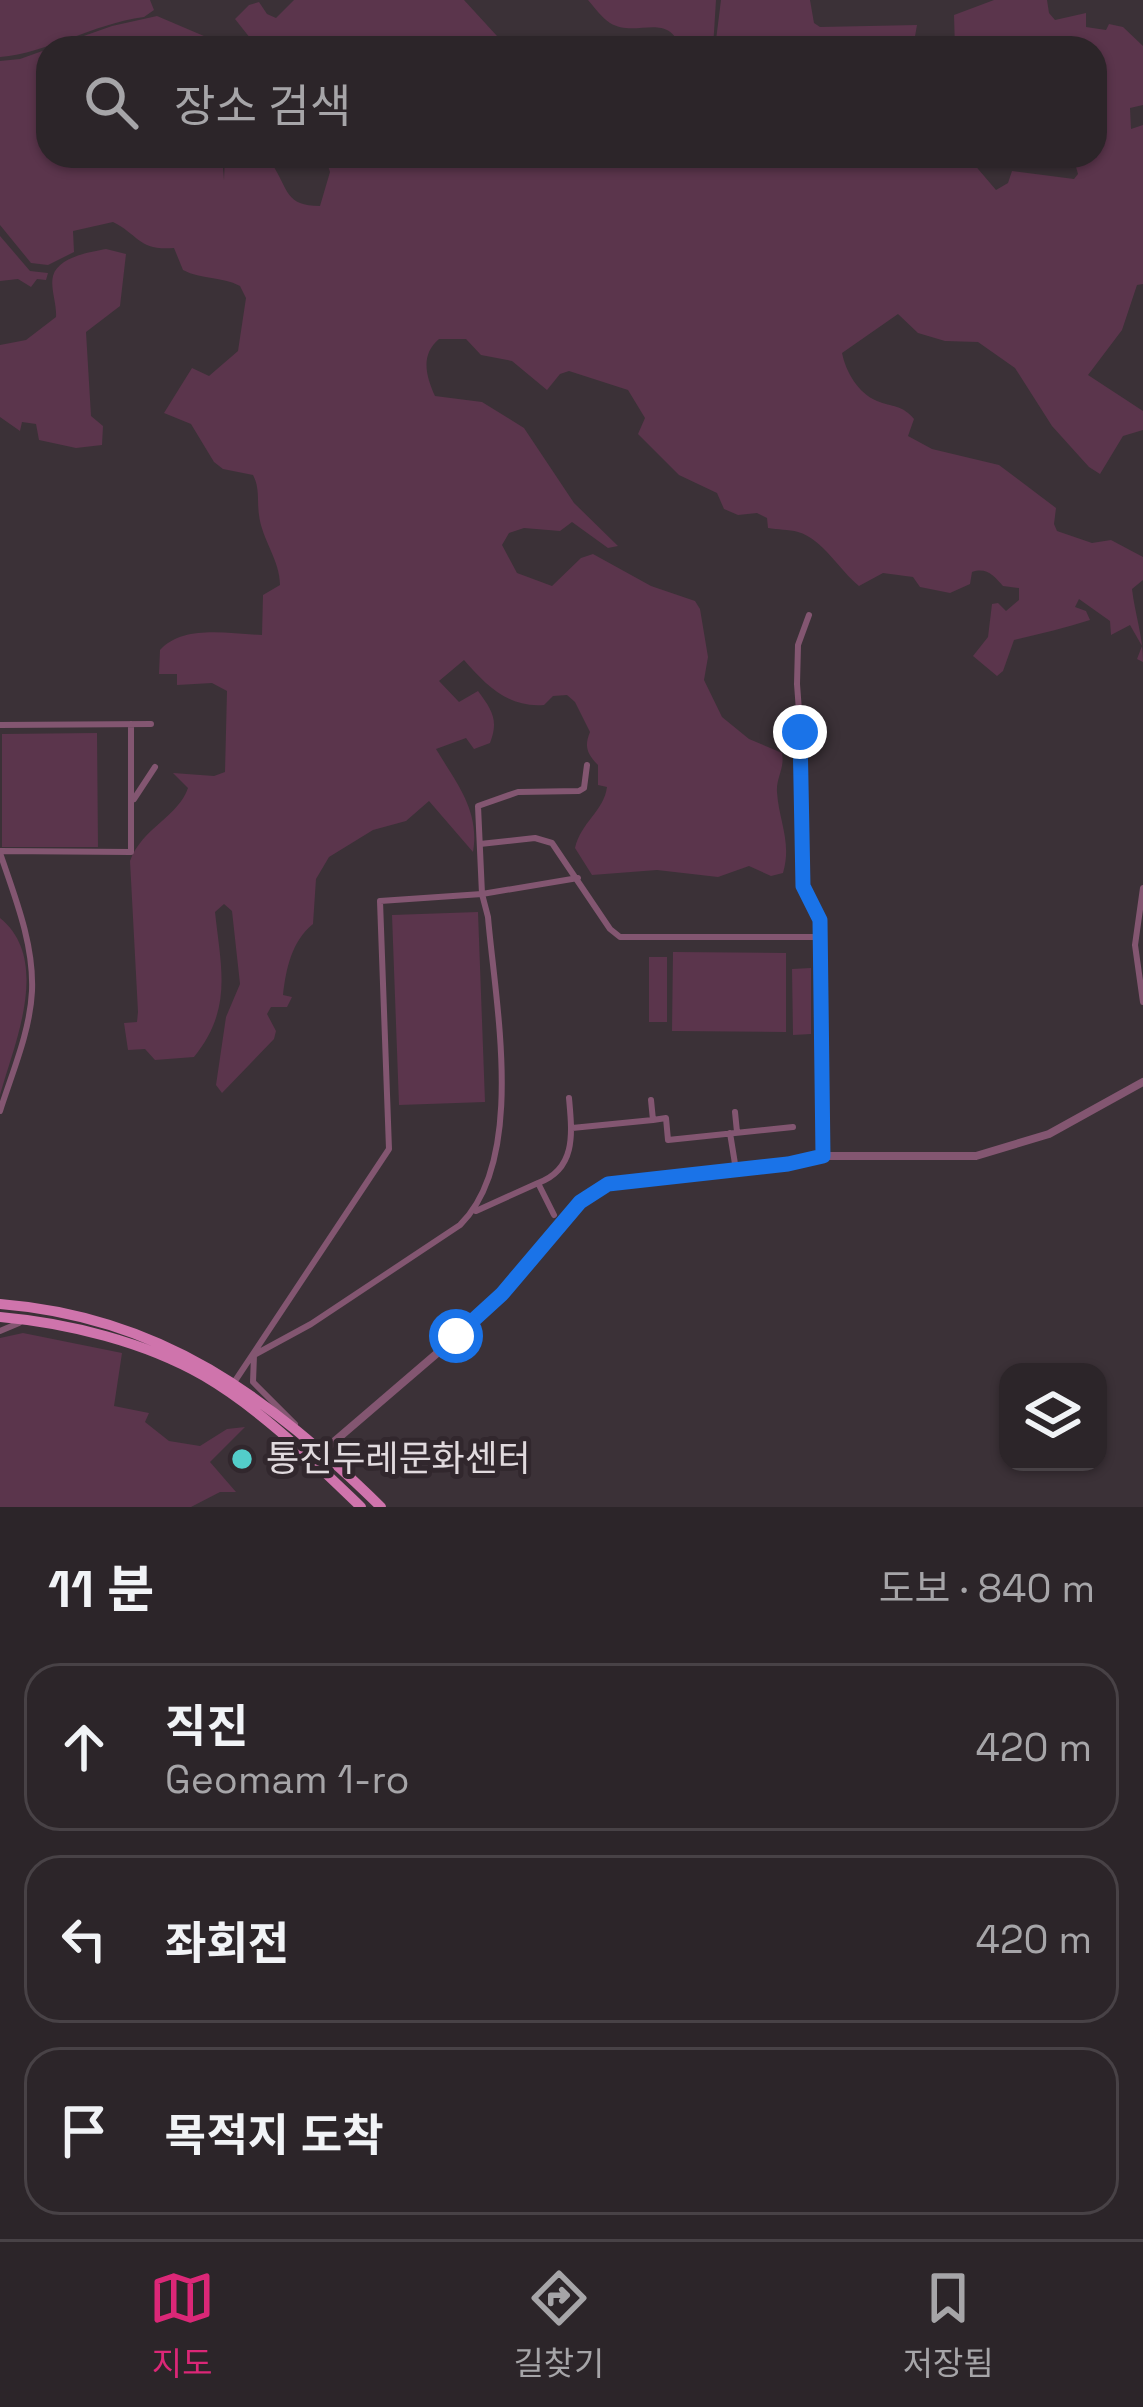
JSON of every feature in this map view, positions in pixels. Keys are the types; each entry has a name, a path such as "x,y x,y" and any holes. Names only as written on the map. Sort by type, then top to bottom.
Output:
{"main road":[{"path":"0,1304 47,1310 129,1331 189,1356 301,1432 381,1507"},
{"path":"0,1317 29,1320 154,1353 231,1387 361,1507"}],"street":[{"path":"809,615 798,645 797,684 804,778 803,886 817,910 820,937 823,1156"},
{"path":"0,1111 31,1005 32,970 21,914 0,852 131,851 131,724"},
{"path":"0,725 151,724"},
{"path":"474,1212 499,1142 496,1011 482,894 478,806 518,791 579,791 584,788 587,765"},
{"path":"131,802 155,767"},
{"path":"480,844 535,838 552,843 620,937 820,937"},
{"path":"231,1387 389,1149 380,901 482,894 578,878"},
{"path":"1143,888 1135,945 1143,1002"},
{"path":"312,1462 490,1306 592,1192 629,1180 823,1156 976,1156 1049,1134 1143,1082"},
{"path":"254,1354 311,1324 474,1212 553,1178 570,1154 569,1098"},
{"path":"651,1100 653,1120"},
{"path":"735,1112 736,1170"},
{"path":"572,1128 666,1118 668,1139 793,1126"},
{"path":"538,1183 554,1215"},
{"path":"0,1330 29,1320"},
{"path":"254,1354 253,1382 301,1432"}],"shaded area":[{"path":"0,0 150,0 154,10 76,36 36,36 36,50 0,57"},
{"path":"294,0 464,0 497,36 248,36 235,19 259,2 276,18"},
{"path":"588,0 716,0 714,36 674,36 668,30 620,27 607,21"},
{"path":"721,0 810,0 814,23 820,27 917,25 915,36 716,36"},
{"path":"994,0 1047,0 1055,20 1086,13 1086,27 1123,27 1143,46 1143,105 1130,108 1131,129 1143,125 1143,284 1137,285 1122,330 1088,375 1143,411 1143,430 1123,436 1100,474 1052,426 1015,368 978,342 945,341 918,333 898,314 842,353 864,393 914,419 908,436 932,449 999,465 1056,508 1057,531 1092,543 1111,540 1143,557 1143,580 1132,589 1142,643 1143,662 1137,659 1142,646 1130,625 1111,635 1110,621 1079,599 1075,607 1086,611 1090,620 1014,640 997,676 973,656 988,637 992,604 1006,611 1019,600 1019,588 1003,586 982,571 972,572 970,584 950,593 920,587 913,577 883,573 859,586 807,536 768,528 767,518 757,513 738,515 724,509 717,493 679,475 638,434 645,418 628,390 569,371 560,374 547,390 512,361 481,355 466,339 439,339 429,352 427,366 435,396 482,402 524,428 574,503 618,546 608,548 572,522 560,531 524,528 509,533 502,545 517,573 552,586 581,558 593,554 651,586 695,601 708,657 704,680 722,717 749,739 782,753 777,792 786,842 783,873 771,876 749,866 718,877 657,870 592,875 575,848 607,787 598,785 598,765 587,746 590,732 575,702 567,695 553,696 544,705 519,703 489,686 464,660 439,681 459,702 478,691 493,716 493,735 490,743 474,749 466,738 436,749 470,811 473,852 429,801 406,821 373,830 329,857 316,879 313,924 300,938 288,965 283,995 292,997 287,1007 271,1007 267,1014 276,1031 274,1039 222,1093 216,1085 226,1017 240,984 232,911 224,904 215,912 219,1005 206,1039 194,1057 155,1060 145,1049 128,1050 124,1023 137,1022 138,1012 130,861 188,788 173,773 214,776 225,772 227,691 212,683 177,685 177,674 159,674 160,650 194,634 262,635 263,595 280,585 261,524 253,475 223,469 191,424 164,413 192,368 209,376 238,351 246,298 240,286 183,270 174,248 146,245 113,222 73,231 74,252 48,265 31,263 0,225 0,61 36,53 36,168 223,168 224,180 224,168 274,168 289,195 309,205 320,206 329,168 977,168 996,190 1008,183 1012,171 1074,179 1076,168 1107,168 1107,36 955,36 954,15"},
{"path":"157,16 204,36 84,36"},
{"path":"0,236 30,271 48,273 46,280 37,279 31,287 18,279 0,281"},
{"path":"106,249 126,254 120,306 86,332 91,416 103,426 102,445 76,448 39,440 36,424 22,422 20,431 0,417 0,345 26,340 56,317 52,281 61,264"},
{"path":"97,733 98,847 2,847 2,734"},
{"path":"478,912 485,1102 399,1105 392,915"},
{"path":"0,918 16,936 27,979 20,1028 0,1095"},
{"path":"673,952 786,953 786,1032 672,1031"},
{"path":"649,957 667,957 667,1022 649,1022"},
{"path":"811,968 811,1034 793,1035 792,969"},
{"path":"23,1333 122,1353 114,1406 149,1413 145,1422 169,1441 200,1446 227,1429 245,1427 210,1462 236,1492 220,1492 191,1507 0,1507 0,1338"}],"place":[{"name":"통진두레문화센터","path":"242,1459"}],"route":[{"path":"456,1336 502,1294 580,1202 608,1184 823,1156 820,920 803,886 800,732"}]}
